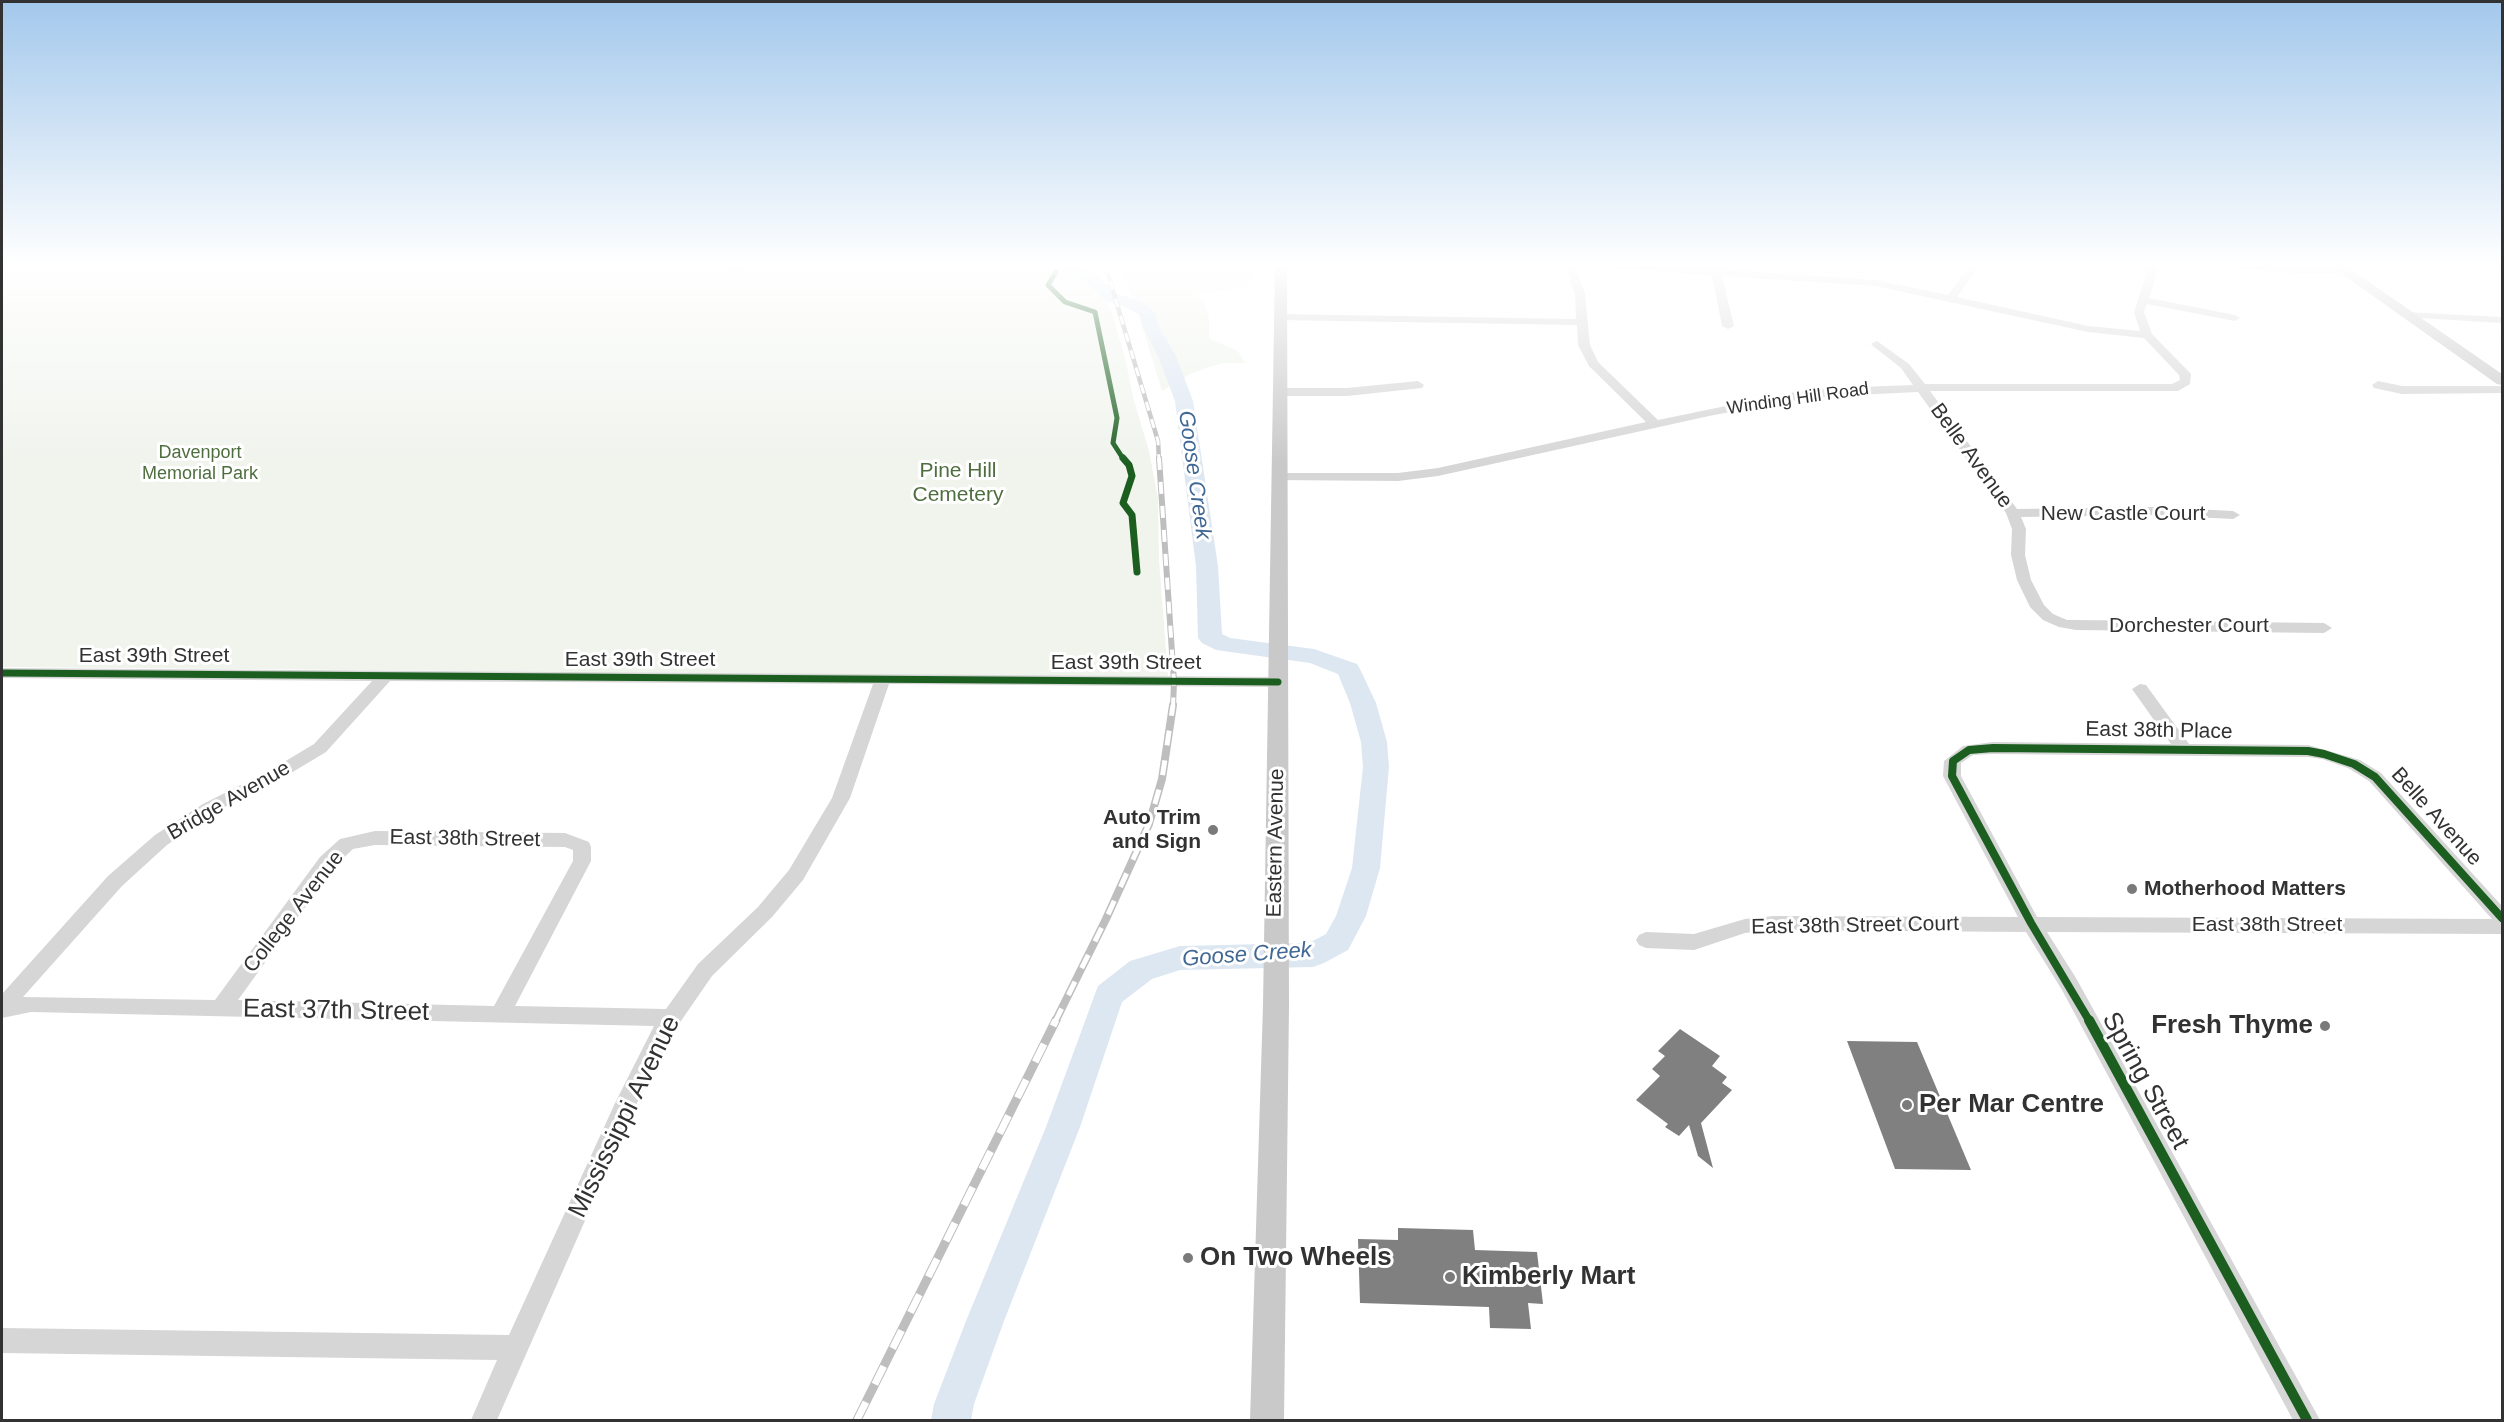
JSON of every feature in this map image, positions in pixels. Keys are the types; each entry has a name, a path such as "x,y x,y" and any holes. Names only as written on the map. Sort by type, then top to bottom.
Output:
{"main road":[{"name":"Eastern Avenue","path":"1267,1420 1275,983 1280,330"},
{"path":"2428,330 2502,381"}],"street":[{"path":"1583,330 1584,345 1593,363 1655,424"},
{"path":"2101,330 2147,335 2145,330"},
{"name":"Winding Hill Road","path":"1279,477 1398,477 1438,472 1789,397 1883,388 2150,390 2174,388 2186,381 2185,374 2147,335"},
{"name":"Belle Avenue","path":"1877,344 1905,366 1923,388 2013,513 2019,529 2018,555 2024,580 2042,612 2054,621"},
{"path":"1279,392 1347,392 1418,385"},
{"path":"2378,385 2402,390 2502,390"},
{"name":"New Castle Court","path":"2013,513 2153,511 2233,515"},
{"name":"Dorchester Court","path":"2054,621 2076,625 2324,628"},
{"name":"East 39th Street","path":"2,673 1278,682"},
{"name":"Bridge Avenue","path":"2,1009 115,881 161,840 209,808 280,772 320,748 385,676"},
{"name":"Mississippi Avenue","path":"484,1420 627,1101 671,1018 705,970 765,912 796,875 841,798 883,679"},
{"path":"2140,689 2184,749"},
{"name":"East 38th Place","path":"1953,761 1959,754 1979,748 2308,751 2339,758 2365,770"},
{"name":"Spring Street","path":"1953,761 1952,776 1957,786 2031,923 2069,984 2307,1420"},
{"name":"Belle Avenue","path":"2365,770 2385,787 2502,918"},
{"name":"East 38th Street","path":"346,844 375,838 565,840 582,847 582,861 500,1015"},
{"name":"College Avenue","path":"220,1009 327,861 346,844"},
{"name":"East 38th Street Court","path":"1646,940 1694,942 1745,927 1774,923 1885,925 2031,923"},
{"name":"East 38th Street","path":"2031,923 2502,927"},
{"name":"East 37th Street","path":"2,1009 32,1004 671,1018"},
{"path":"2,1340 517,1348"}],"green space":[{"name":"Pine Hill Cemetery","path":"2,330 1117,330 1149,451 1158,498 1159,560 1168,677 2,667"},
{"path":"1143,330 1209,330 1209,338 1238,351 1245,363 1222,363 1192,373 1162,391"}],"building":[{"path":"1680,1029 1720,1056 1712,1066 1727,1077 1722,1083 1732,1090 1701,1123 1713,1168 1698,1156 1689,1125 1679,1136 1665,1127 1668,1124 1636,1100 1660,1076 1652,1069 1665,1056 1658,1051"},
{"name":"Per Mar Centre","path":"1847,1041 1917,1042 1971,1170 1895,1169"},
{"name":"Kimberly Mart","path":"1398,1228 1473,1230 1475,1250 1537,1252 1543,1304 1528,1303 1531,1329 1490,1328 1489,1307 1360,1303 1358,1239 1398,1240"}],"waterway":[{"name":"Goose Creek","path":"951,1420 954,1404 985,1321 1063,1127 1109,995 1141,970 1180,958 1313,955 1337,942 1351,916 1366,868 1376,767 1374,742 1363,703 1348,669 1314,656 1225,645 1210,638 1207,566 1184,401 1167,356 1153,330"}],"railway":[{"path":"1125,330 1158,441 1159,460"},
{"path":"1159,458 1174,682 1173,707"},
{"path":"1055,1022 1106,919 1149,824 1162,779 1173,705"},
{"path":"857,1420 1056,1020"}],"cycle path":[{"path":"1099,330 1117,418 1113,443 1117,452 1129,465 1132,476 1123,503 1132,515 1137,572"},
{"path":"2,673 1278,682"},
{"path":"2307,1420 2069,984 2031,923 1957,786 1952,776 1953,761 1969,750 1993,748 2308,751 2324,754 2354,764 2375,777 2502,918"}],"place":[{"name":"Auto Trim and Sign","path":"1213,830"},
{"name":"Motherhood Matters","path":"2132,889"},
{"name":"Fresh Thyme","path":"2325,1026"},
{"name":"Per Mar Centre","path":"1907,1105"},
{"name":"On Two Wheels","path":"1188,1258"},
{"name":"Kimberly Mart","path":"1450,1277"}],"park label":[{"name":"Davenport Memorial Park","path":"200,463"}]}
